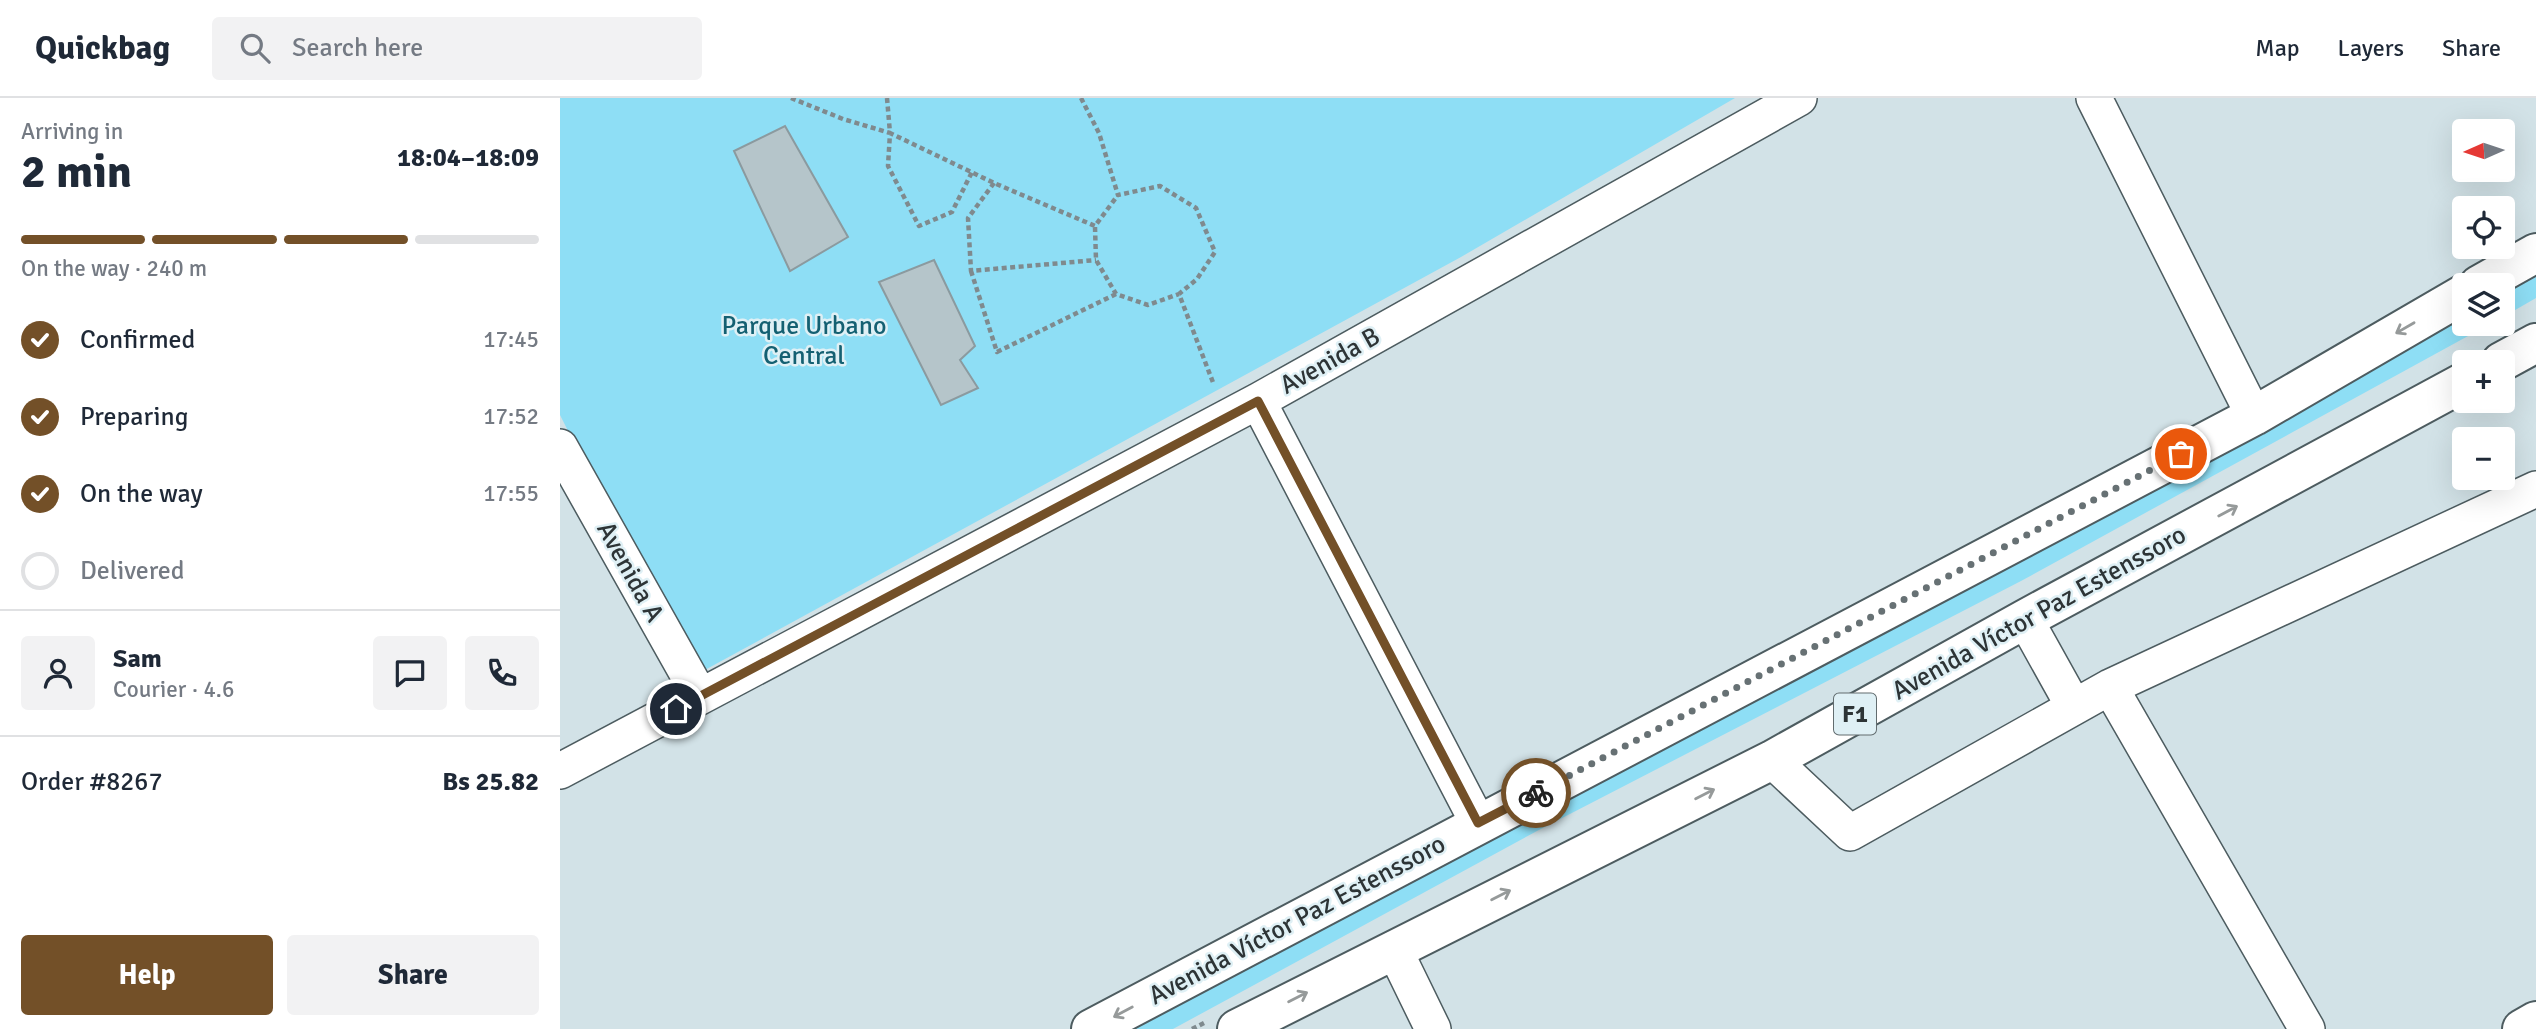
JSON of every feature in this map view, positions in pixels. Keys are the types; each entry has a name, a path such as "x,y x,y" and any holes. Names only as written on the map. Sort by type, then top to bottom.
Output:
{"main road":[{"path":"2500,273 2536,253"},
{"name":"Avenida Víctor Paz Estenssoro","path":"1091,1029 2254,416 2452,301"},
{"path":"2515,354 2536,343"},
{"name":"Avenida Víctor Paz Estenssoro","path":"1250,1026 1394,949 1772,760 2025,619 2452,388"},
{"path":"2522,1029 2536,1021"}],"street":[{"name":"Avenida B","path":"560,771 1258,401 1799,98"},
{"path":"2094,98 2254,416"},
{"path":"1258,401 1478,823"},
{"name":"Avenida A","path":"560,447 700,696"},
{"path":"1772,760 1850,833 2110,687 2536,489"},
{"path":"2025,619 2074,707"},
{"path":"2110,687 2308,1029"},
{"path":"1394,949 1433,1029"}],"path":[{"path":"791,98 843,119 890,133 994,183 1095,226"},
{"path":"887,98 890,133 888,166 919,226 952,212 972,172"},
{"path":"1081,98 1098,132 1118,195"},
{"path":"994,183 968,218 971,271 997,352 1116,294"},
{"path":"1160,186 1196,208 1215,252 1197,279 1179,294 1148,305 1116,294 1096,260 1095,226 1118,195 1160,186"},
{"path":"971,271 1096,260"},
{"path":"1179,294 1217,392"}],"green space":[{"name":"Parque Urbano Central","path":"560,98 1735,98 1461,257 692,677 560,415"},
{"path":"2536,276 2536,298 2515,310 2515,287"},
{"path":"2452,321 2452,336 2468,336 2021,581 1537,831 1173,1029 1126,1029"}],"building":[{"path":"785,126 848,237 790,271 734,151"},
{"path":"934,260 975,346 960,360 978,388 941,405 879,282"}],"way so far":[{"path":"1536,793 2181,454"}],"route":[{"path":"676,709 1258,401 1478,823 1536,793"}]}
